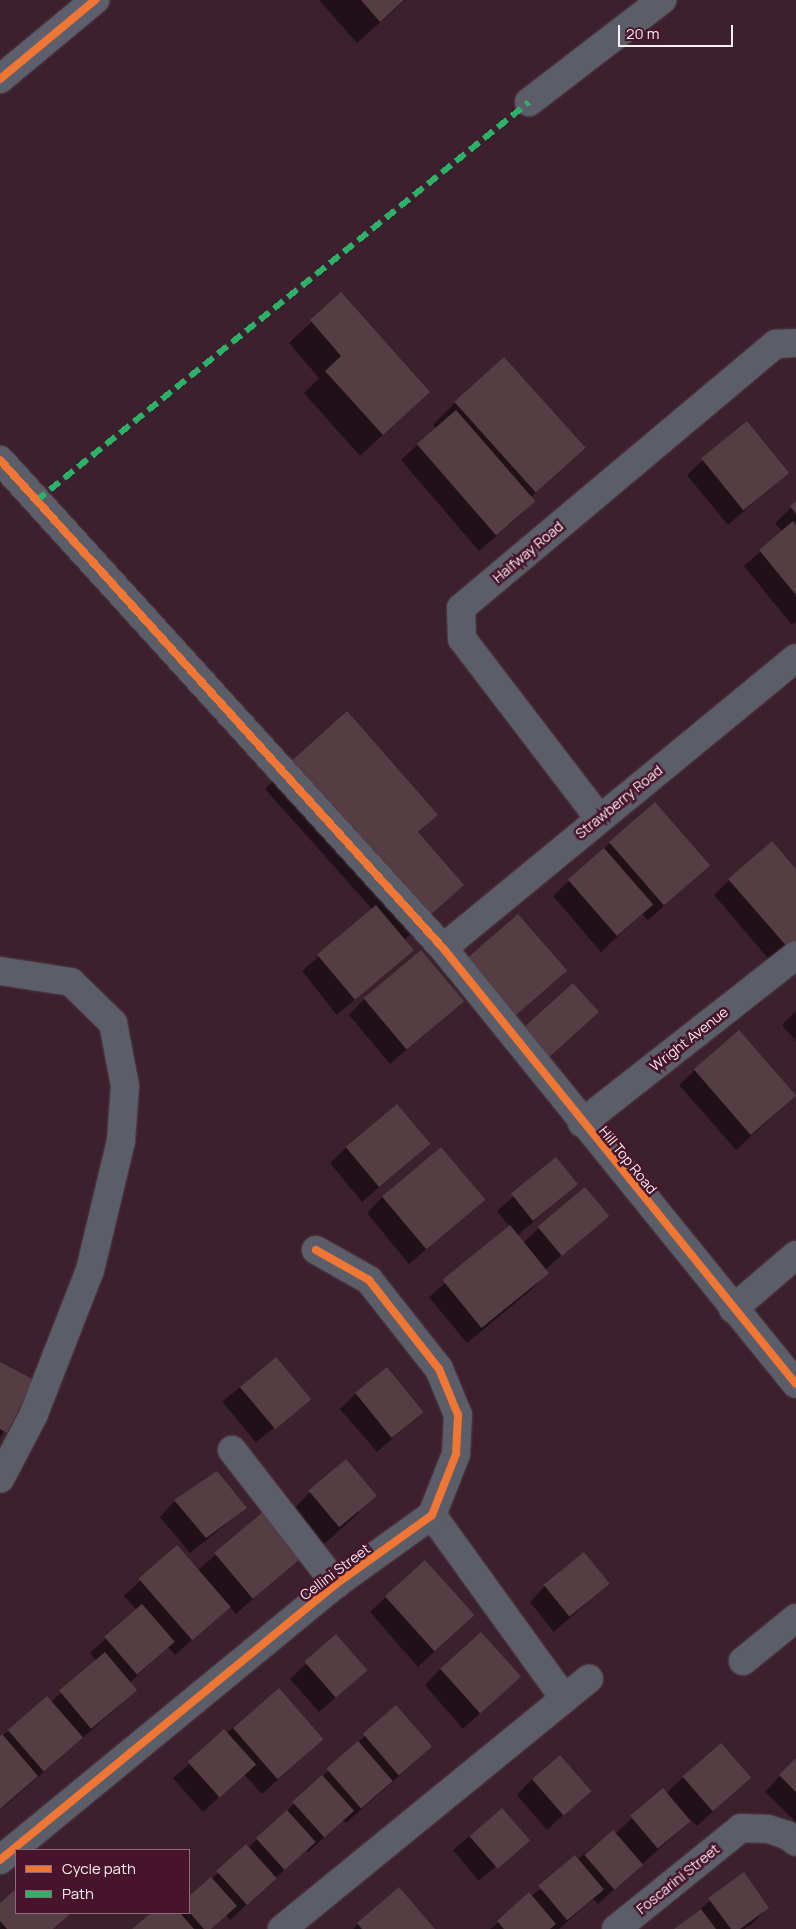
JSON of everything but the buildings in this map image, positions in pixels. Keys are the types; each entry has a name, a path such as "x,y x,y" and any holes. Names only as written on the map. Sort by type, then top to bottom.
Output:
{"main road":[{"path":"0,79 95,0"}],"street":[{"path":"529,102 662,0"},
{"name":"Halfway Road","path":"600,818 462,639 461,608 776,344 796,342"},
{"name":"Hill Top Road","path":"0,460 443,948 582,1123 796,1384"},
{"name":"Strawberry Road","path":"443,948 796,658"},
{"name":"Wright Avenue","path":"582,1123 796,955"},
{"path":"0,971 71,982 113,1023 125,1086 121,1141 90,1270 34,1414 0,1479"},
{"path":"316,1250 369,1280 439,1369 458,1415 456,1454 432,1516 564,1698"},
{"path":"733,1309 796,1255"},
{"path":"232,1450 336,1584"},
{"name":"Cellini Street","path":"0,1860 336,1584 432,1516"},
{"path":"743,1660 796,1618"},
{"path":"282,1929 589,1678"},
{"name":"Foscarini Street","path":"616,1929 741,1828 768,1829 787,1835 796,1842"}],"marked path":[{"path":"36,501 529,102"}],"cycle path":[{"path":"0,79 95,0"},
{"path":"0,460 443,948 796,1384"},
{"path":"0,1860 336,1584 432,1515 456,1454 458,1415 439,1369 369,1280 316,1250"}]}
